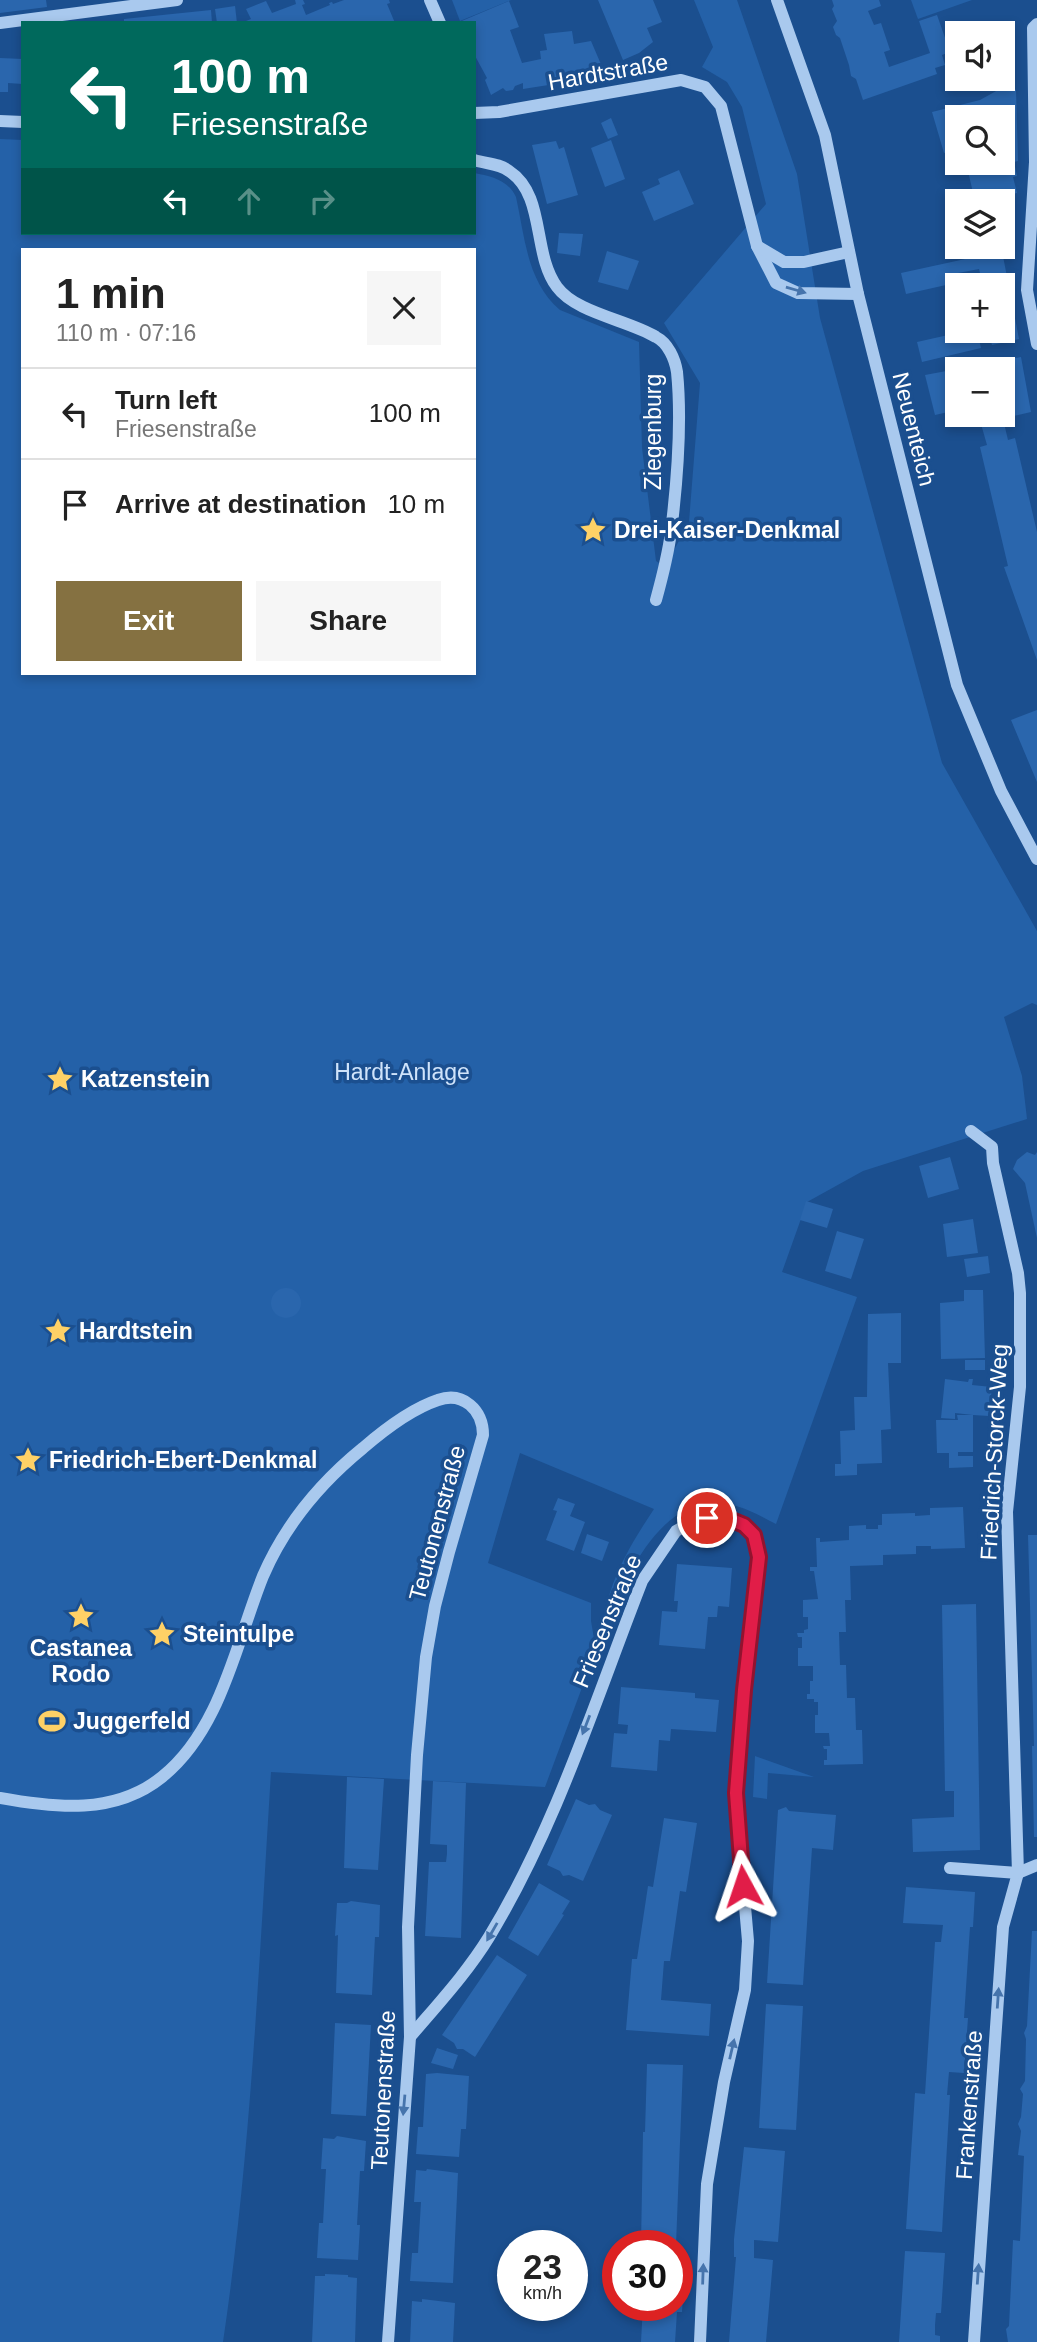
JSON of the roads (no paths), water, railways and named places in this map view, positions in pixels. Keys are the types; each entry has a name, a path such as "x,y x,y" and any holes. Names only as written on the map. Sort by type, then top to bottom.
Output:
{"street":[{"path":"0,23 177,0"},
{"path":"430,0 439,21"},
{"name":"Neuenteich","path":"777,0 825,135 858,295 957,685 1001,791 1037,859"},
{"path":"1035,26 1035,162 1027,290 1037,344"},
{"name":"Hardtstraße","path":"476,113 499,112 681,80 705,87 721,106 757,246 776,284 798,293 858,295"},
{"path":"0,121 21,122"},
{"name":"Ziegenburg","path":"476,161 508,169 527,191 534,210 544,262 549,275 562,293 583,306 658,337 670,352 677,370 678,451 671,533 656,600"},
{"path":"757,246 784,262 804,262 849,252"},
{"name":"Friedrich-Storck-Weg","path":"971,1131 992,1147 1020,1293 1020,1387 1007,1512 1018,1873"},
{"name":"Teutonenstraße","path":"0,1798 43,1806 103,1804 133,1794 160,1778 178,1763 198,1739 208,1721 264,1575 281,1540 302,1507 356,1453 393,1425 432,1402 447,1397 461,1398 474,1407 480,1416 483,1435 445,1566 426,1657 417,1755 408,1927 410,2037 388,2342"},
{"name":"Friesenstraße","path":"410,2037 488,1939 541,1842 642,1581 661,1551 676,1531 700,1520 720,1518 744,1525 754,1535 759,1557 744,1690 736,1803 748,1941 745,1990 724,2082 707,2185 700,2342"},
{"path":"950,1868 1018,1873 1037,1865"},
{"name":"Frankenstraße","path":"974,2342 1003,1927 1018,1873"}],"place":[{"name":"Drei-Kaiser-Denkmal","path":"593,530"},
{"name":"Katzenstein","path":"60,1079"},
{"name":"Hardtstein","path":"58,1331"},
{"name":"Friedrich-Ebert-Denkmal","path":"28,1460"},
{"name":"Castanea Rodo","path":"81,1616"},
{"name":"Steintulpe","path":"162,1634"},
{"name":"Juggerfeld","path":"52,1721"}],"park label":[{"name":"Hardt-Anlage","path":"402,1072"}]}
